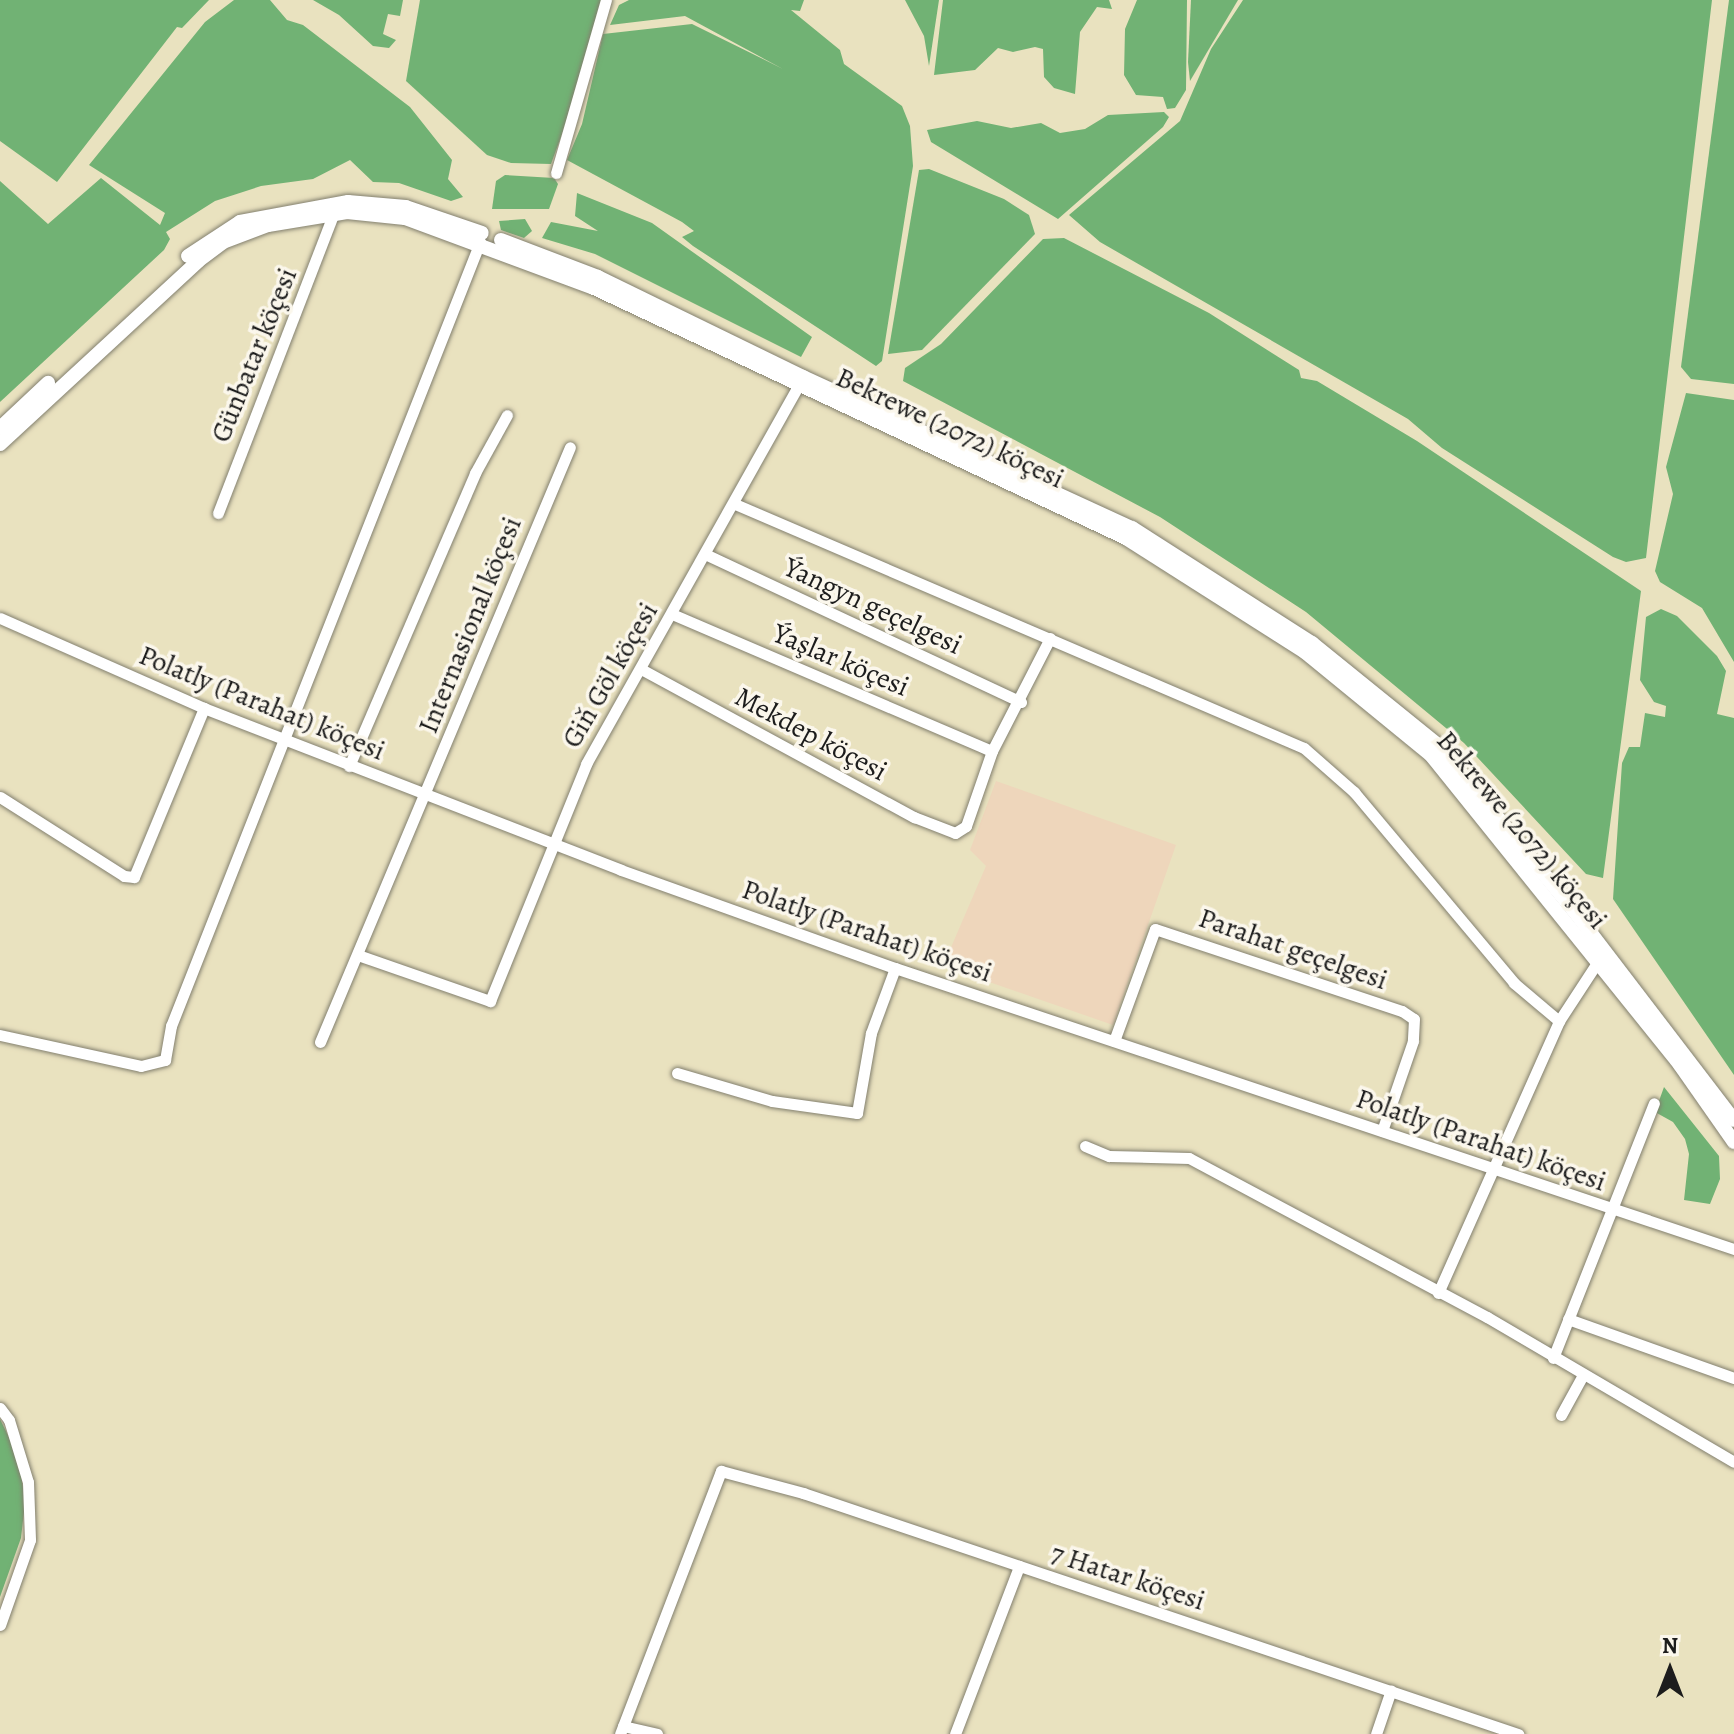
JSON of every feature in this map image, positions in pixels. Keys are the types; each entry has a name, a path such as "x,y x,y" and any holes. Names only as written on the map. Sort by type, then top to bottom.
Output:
{"main road":[{"name":"Bekrewe (2072) köçesi","path":"0,428 218,233 263,215 348,202 385,203 429,213 598,277 800,382"},
{"name":"Bekrewe (2072) köçesi","path":"0,444 72,374 223,242 268,225 334,213 405,218 480,242 594,288 1132,528 1312,643 1439,746 1602,957 1734,1120"},
{"name":"Bekrewe (2072) köçesi","path":"1602,957 1734,1142"}],"street":[{"path":"556,173 606,0"},
{"name":"Günbatar köçesi","path":"218,513 334,213"},
{"path":"0,1035 141,1066 161,1064 171,1026 282,739 480,242"},
{"name":"Giň Göl köçesi","path":"358,955 490,1001 586,764 735,504 800,382"},
{"path":"349,766 470,485 507,415"},
{"name":"Internasional köçesi","path":"320,1042 426,796 570,447"},
{"path":"735,504 1259,726 1319,759 1373,813 1514,983 1559,1021"},
{"name":"Ýangyn geçelgesi","path":"705,554 1021,702"},
{"name":"Ýaşlar köçesi","path":"672,614 992,751"},
{"name":"Polatly (Parahat) köçesi","path":"0,618 204,708 553,844 895,968 1734,1249"},
{"path":"992,751 1021,702 1050,638"},
{"name":"Mekdep köçesi","path":"641,669 933,827 960,832 992,751"},
{"path":"0,797 124,876 134,877 204,708"},
{"name":"Parahat geçelgesi","path":"1114,1041 1155,929 1414,1019 1413,1041 1382,1131"},
{"path":"1438,1293 1559,1021 1602,957"},
{"path":"677,1073 772,1101 857,1113 871,1033 895,968"},
{"path":"1553,1358 1654,1103"},
{"path":"1085,1146 1109,1156 1189,1158 1438,1293 1734,1462"},
{"path":"1568,1319 1734,1378"},
{"path":"1561,1415 1583,1375"},
{"path":"0,1408 9,1420 28,1482 30,1540 0,1625"},
{"name":"7 Hatar köçesi","path":"622,1730 721,1471 1019,1566 1518,1734"},
{"path":"955,1734 1019,1566"},
{"path":"1376,1734 1391,1690"},
{"path":"622,1730 657,1734"}],"shaded area":[{"path":"996,781 1176,845 1113,1025 943,966 986,866 970,850"}],"green space":[{"path":"0,0 209,0 182,28 177,27 57,182 0,141"},
{"path":"234,0 270,0 287,20 303,25 410,107 452,160 448,179 463,197 451,201 399,183 373,182 350,160 313,179 261,186 215,201 166,232 170,239 164,250 0,402 0,181 48,224 101,178 160,225 165,213 89,165 205,22"},
{"path":"313,0 403,0 400,16 388,14 383,34 396,40 389,48 373,46 339,15"},
{"path":"420,0 603,0 580,85 551,164 511,163 487,155 406,81"},
{"path":"629,0 804,0 800,11 791,10 840,50 844,64 902,106 910,126 913,166 882,361 876,366 693,246 682,237 694,231 682,222 567,160 582,124 603,34 692,24 783,69 685,16 610,25 619,5"},
{"path":"905,0 939,0 929,66 924,36"},
{"path":"943,0 1109,0 1112,9 1097,7 1080,32 1075,94 1054,88 1044,77 1043,49 1035,47 1013,52 998,48 975,70 934,75"},
{"path":"1137,0 1187,0 1186,90 1175,108 1167,109 1163,97 1136,95 1124,75 1125,29"},
{"path":"1191,0 1238,0 1190,81 1188,62"},
{"path":"1243,0 1712,0 1646,558 1626,562 1613,557 1442,448 1408,419 1100,242 1069,215 1180,121 1211,49"},
{"path":"1729,0 1734,0 1734,384 1691,379 1681,367"},
{"path":"1164,112 1169,117 1163,127 1058,219 931,142 927,130 977,121 1011,128 1041,123 1060,133 1085,129 1108,115"},
{"path":"929,169 1004,199 1029,215 1035,234 922,350 888,354 919,170"},
{"path":"505,175 554,178 558,184 549,209 492,209 496,181"},
{"path":"577,193 652,223 812,337 801,357 595,254 542,238 551,222 598,231 575,216"},
{"path":"525,219 532,231 524,238 501,230 499,221"},
{"path":"1064,238 1209,313 1299,370 1301,378 1317,381 1417,441 1641,591 1603,878 1586,874 1464,743 1306,612 1160,517 903,381 905,368 941,344 1043,239"},
{"path":"1686,393 1734,400 1734,662 1702,608 1660,582 1655,571 1673,494 1666,467"},
{"path":"1661,609 1677,616 1717,656 1726,671 1717,714 1734,718 1734,1075 1613,899 1622,763 1629,747 1640,747 1645,713 1665,717 1666,706 1654,702 1640,680 1646,617"},
{"path":"1664,1087 1719,1156 1720,1179 1710,1204 1684,1200 1689,1154 1685,1139 1673,1122 1655,1112"},
{"path":"0,1419 19,1458 25,1503 21,1538 0,1597"}]}
